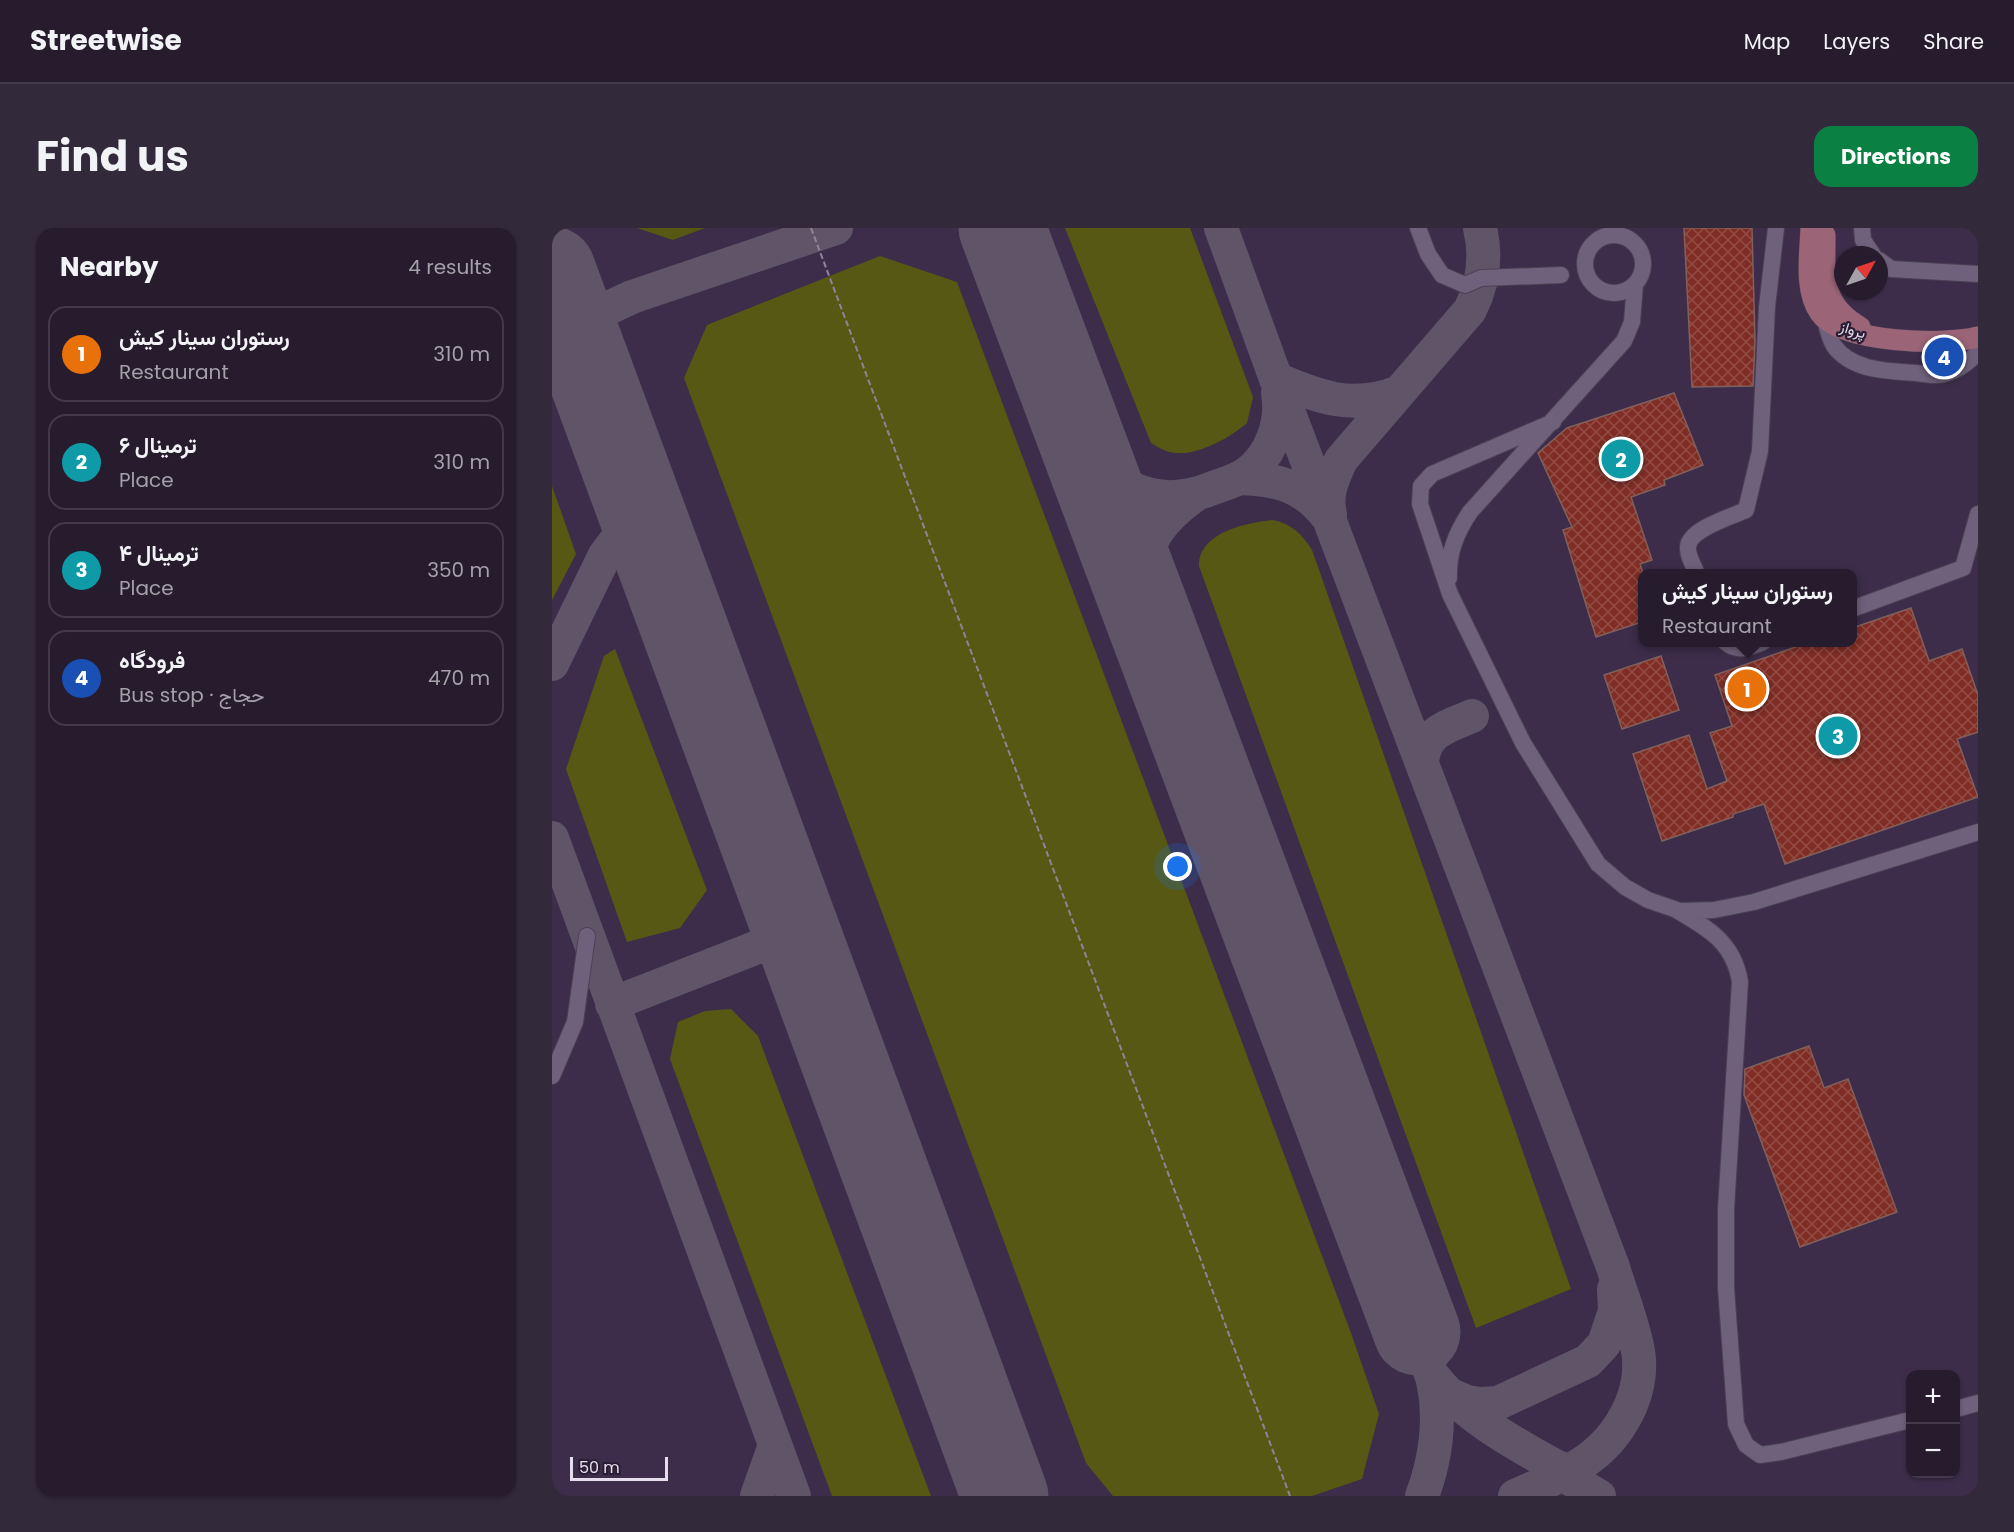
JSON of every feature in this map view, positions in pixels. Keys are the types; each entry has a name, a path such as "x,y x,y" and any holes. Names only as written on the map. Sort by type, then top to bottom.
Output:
{"main road":[{"name":"پرواز","path":"1811,228 1810,281 1813,299 1825,319 1836,326 1879,338"},
{"name":"پرواز","path":"1825,228 1826,285 1832,300 1844,318 1879,338"},
{"path":"1879,338 1933,343 1956,342 1978,337"}],"lane":[{"path":"1418,228 1428,254 1442,275 1464,285 1481,278 1561,275"},
{"path":"1695,569 1688,551 1691,538 1698,531 1746,510 1760,451 1767,307 1776,228"},
{"path":"1862,228 1863,240 1867,246"},
{"path":"1888,267 1891,269 1978,274"},
{"path":"1450,594 1448,561 1463,523 1470,512 1624,341 1632,322 1635,284"},
{"path":"1825,319 1834,346 1857,364 1876,370 1939,375 1962,366 1978,352"},
{"path":"1552,422 1432,474 1420,486 1420,504 1450,594 1523,743 1598,864 1625,887 1648,900 1680,911 1714,910 1754,902 1978,832"},
{"path":"1857,607 1964,568 1978,514"},
{"path":"1732,647 1735,649 1749,647"},
{"path":"1673,908 1717,936 1730,951 1738,966 1740,982 1726,1209 1725,1288 1736,1424 1746,1445 1760,1455 1781,1452 1906,1421"},
{"path":"552,1076 575,1022 587,936"},
{"path":"1960,1408 1978,1403"}],"path":[{"path":"811,228 1290,1496"}],"shaded area":[{"path":"552,228 1978,228 1978,1496 552,1496"},
{"path":"637,228 705,228 673,240"},
{"path":"1065,228 1190,228 1253,397 1247,423 1224,439 1205,448 1186,453 1174,453 1151,443"},
{"path":"880,256 957,282 1351,1333 1379,1414 1362,1479 1312,1496 1113,1496 1086,1463 684,378 707,325"},
{"path":"552,486 576,554 552,600"},
{"path":"1273,520 1296,530 1312,550 1571,1289 1476,1328 1199,566 1201,554 1216,537 1238,527"},
{"path":"615,649 707,890 680,928 627,942 566,769 604,656"},
{"path":"731,1009 758,1036 931,1496 832,1496 670,1059 678,1022 705,1011"}],"building":[{"path":"1684,228 1752,228 1755,340 1753,386 1692,387"},
{"path":"1674,393 1703,465 1664,480 1665,485 1631,497 1652,560 1640,564 1642,569 1638,569 1638,623 1596,637 1563,530 1572,527 1538,453 1567,428"},
{"path":"1911,608 1929,661 1962,649 1978,695 1978,732 1957,739 1978,797 1785,864 1764,804 1662,841 1633,754 1689,735 1707,789 1727,781 1710,733 1732,726 1715,675 1796,647 1857,647 1857,626"},
{"path":"1661,656 1679,710 1622,729 1604,675"},
{"path":"1809,1046 1824,1088 1848,1079 1897,1212 1800,1247 1744,1095 1745,1069"}],"taxiway":[{"path":"552,341 572,325 632,297 836,228"},
{"path":"994,228 1006,240"},
{"path":"1221,228 1276,379 1613,1267 1636,1340 1639,1365 1635,1392 1621,1424 1610,1439 1597,1452 1568,1472 1515,1496"},
{"path":"1330,514 1329,493 1341,460 1470,310 1481,280 1483,249 1480,228"},
{"path":"1276,379 1321,396 1350,401 1365,401 1397,393"},
{"path":"1087,452 1118,480 1141,492 1168,497 1186,496 1204,491 1242,476 1255,467 1262,458 1277,427 1278,393"},
{"path":"1239,478 1276,482 1298,490 1326,515"},
{"path":"1143,597 1144,565 1153,539 1170,516 1194,496"},
{"path":"552,664 605,555 640,509"},
{"path":"1422,763 1427,744 1432,737 1446,727 1472,716"},
{"path":"552,838 794,1496"},
{"path":"612,1004 796,932"},
{"path":"1448,1394 1467,1402 1498,1403 1588,1361 1604,1344 1615,1311 1614,1289"},
{"path":"1417,1332 1433,1379 1437,1414 1436,1442 1422,1496"},
{"path":"1430,1372 1456,1401 1488,1426 1557,1467 1566,1470 1573,1469"},
{"path":"757,1496 775,1445"},
{"path":"1562,1474 1599,1496"}],"runway":[{"path":"1002,228 1417,1332"},
{"path":"552,270 1005,1496"}],"place":[{"name":"فرودگاه","path":"1944,357"},
{"name":"ترمینال ۶","path":"1621,459"},
{"name":"رستوران سینار کیش","path":"1747,689"},
{"name":"ترمینال ۴","path":"1838,736"}]}
